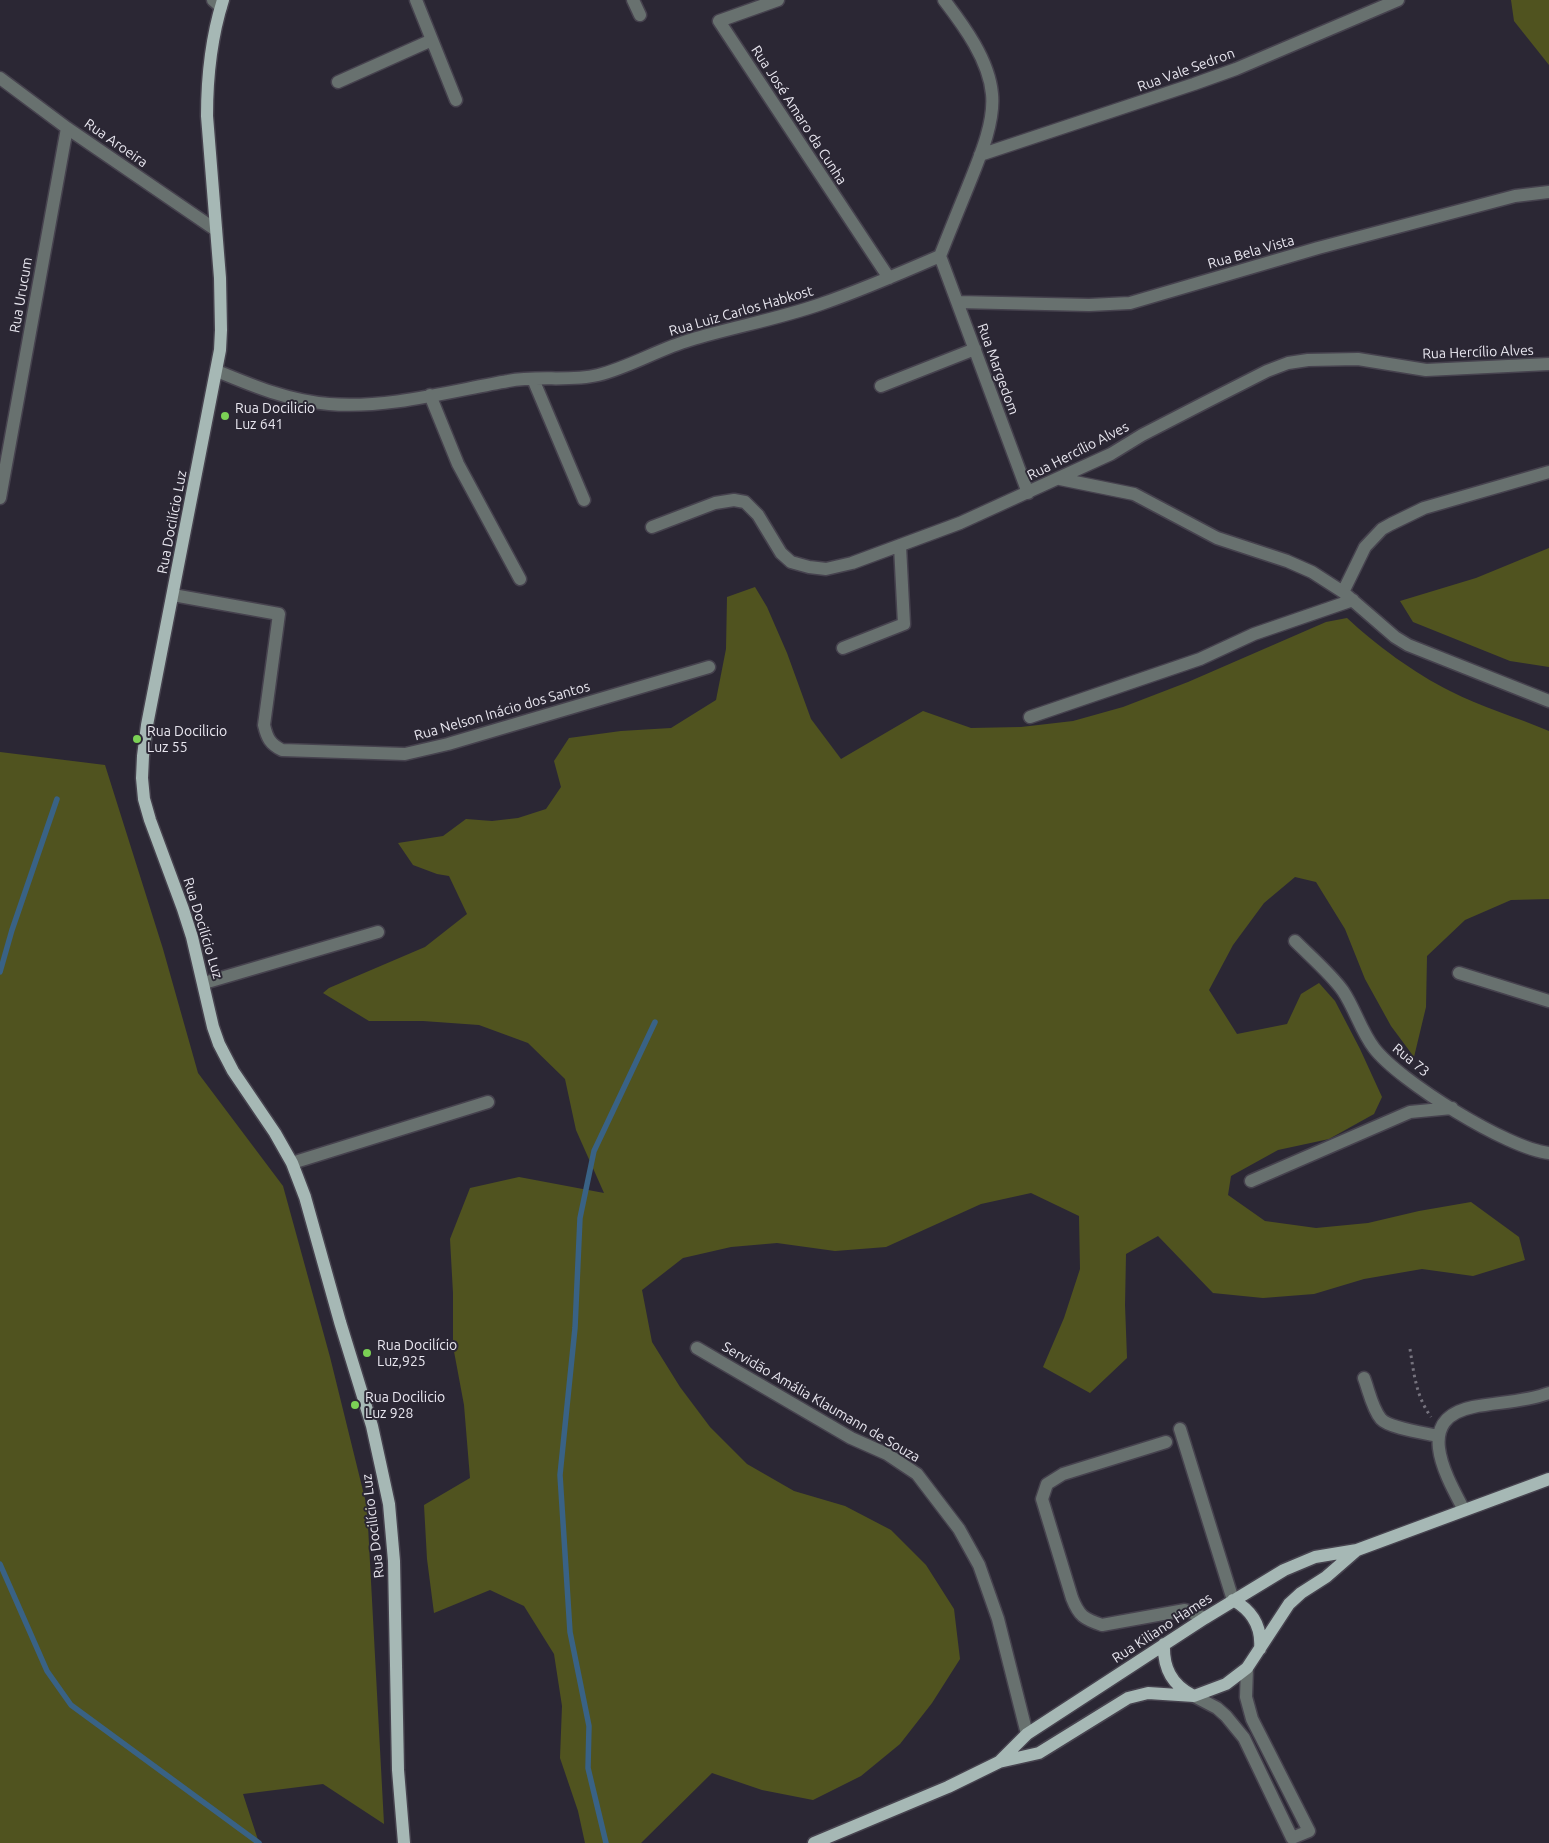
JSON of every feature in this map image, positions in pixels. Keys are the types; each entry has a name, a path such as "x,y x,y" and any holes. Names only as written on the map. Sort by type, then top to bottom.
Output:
{"main road":[{"name":"Rua Docilício Luz","path":"219,2 207,91 207,116 216,230 221,330 217,372 147,725 142,756 144,799 183,909 204,983 213,1028 219,1044 242,1086 275,1133 292,1162 305,1197 372,1426 388,1504 394,1561 398,1770 404,1843"},
{"name":"Rua Kiliano Hames","path":"999,1762 1027,1734 1164,1644 1284,1570 1315,1557 1357,1550 1549,1479"},
{"name":"Rua Kiliano Hames","path":"814,1843 948,1787 999,1762 1039,1752 1128,1698 1148,1693 1194,1696 1226,1684 1247,1668 1289,1604 1301,1593 1326,1577 1357,1550"},
{"path":"1233,1600 1248,1610 1254,1617 1260,1634 1260,1649"},
{"path":"1164,1644 1165,1665 1169,1674 1180,1687 1194,1696"}],"street":[{"path":"416,0 456,100"},
{"path":"633,0 640,15"},
{"name":"Rua José Amaro da Cunha","path":"778,0 719,22 889,278"},
{"path":"940,256 980,155 992,109 990,80 982,60 971,39 944,0"},
{"name":"Rua Vale Sedron","path":"980,155 1236,69 1398,0"},
{"path":"338,82 432,40"},
{"name":"Rua Aroeira","path":"0,78 67,128 216,230"},
{"name":"Rua Urucum","path":"0,498 67,128"},
{"name":"Rua Bela Vista","path":"958,302 1088,305 1130,302 1318,248 1515,196 1549,192"},
{"name":"Rua Luiz Carlos Habkost","path":"217,372 264,390 298,400 329,404 386,402 518,379 578,379 599,375 688,340 820,305 940,256"},
{"name":"Rua Margedom","path":"940,256 1028,492"},
{"path":"881,386 975,349"},
{"name":"Rua Hercílio Alves","path":"652,527 715,503 734,500 746,502 758,515 780,554 791,562 826,569 852,563 960,523 1060,479 1267,371 1288,363 1308,360 1358,359 1426,370 1549,364"},
{"path":"533,379 584,500"},
{"path":"430,395 458,464 520,579"},
{"path":"1030,717 1200,659 1262,630 1348,596 1365,547 1382,529 1431,506 1549,472"},
{"path":"1060,479 1134,494 1217,538 1287,561 1312,572 1348,596 1395,637 1408,645 1549,701"},
{"path":"843,648 904,624 900,546"},
{"name":"Rua Nelson Inácio dos Santos","path":"174,595 279,614 264,725 267,738 273,746 282,750 405,754 448,744 708,667"},
{"path":"204,983 378,932"},
{"name":"Rua 73","path":"1295,941 1342,989 1373,1047 1388,1063 1411,1081 1491,1131 1523,1147 1549,1153"},
{"path":"1459,973 1549,1001"},
{"path":"292,1162 488,1102"},
{"path":"1251,1181 1410,1112 1452,1108"},
{"name":"Servidão Amália Klaumann de Souza","path":"697,1348 851,1438 887,1454 917,1474 959,1529 979,1565 998,1619 1027,1734"},
{"path":"1364,1378 1382,1420 1392,1425 1439,1433"},
{"path":"1464,1510 1448,1481 1440,1453 1439,1433 1444,1420 1460,1410 1523,1400 1549,1393"},
{"path":"1180,1429 1233,1600"},
{"path":"1166,1442 1063,1474 1047,1484 1042,1499 1078,1614 1089,1621 1102,1625 1185,1610 1205,1618"},
{"path":"1194,1696 1217,1708 1236,1726 1244,1738 1292,1838 1309,1830 1252,1719 1246,1697 1247,1668"}],"path":[{"path":"1410,1349 1420,1399 1439,1433"}],"green space":[{"path":"1511,0 1549,0 1549,65 1514,21"},
{"path":"1549,548 1549,667 1510,661 1413,622 1400,601 1476,578"},
{"path":"755,587 767,607 787,653 811,719 841,759 923,711 971,728 1021,727 1073,721 1123,707 1188,682 1326,622 1347,618 1396,658 1436,684 1474,702 1549,731 1549,899 1511,900 1465,920 1427,956 1426,1007 1414,1057 1391,1026 1365,979 1345,929 1316,882 1295,877 1264,903 1233,945 1209,990 1237,1034 1287,1024 1301,994 1319,983 1335,1001 1382,1097 1374,1114 1329,1139 1278,1150 1231,1176 1228,1195 1265,1221 1316,1228 1368,1223 1419,1211 1471,1202 1519,1237 1525,1260 1473,1276 1422,1269 1364,1279 1314,1294 1263,1298 1213,1293 1158,1236 1126,1254 1127,1358 1090,1393 1043,1367 1064,1318 1080,1269 1079,1216 1031,1193 981,1204 886,1247 835,1251 777,1243 731,1247 683,1258 642,1290 652,1342 680,1387 710,1427 747,1464 794,1491 845,1506 891,1530 926,1565 954,1609 960,1659 932,1703 900,1744 861,1776 813,1800 762,1790 712,1773 641,1843 585,1843 578,1811 560,1758 562,1706 554,1654 524,1606 490,1590 434,1613 427,1559 424,1505 470,1478 464,1405 453,1346 450,1239 470,1188 519,1177 604,1193 576,1130 565,1079 528,1043 479,1025 423,1021 369,1021 323,993 329,988 425,947 467,914 449,876 437,874 413,865 398,843 443,836 466,819 492,821 518,818 546,809 561,787 554,761 569,738 621,731 671,728 716,700 726,649 727,597"},
{"path":"0,752 105,765 163,949 198,1073 283,1186 330,1357 367,1507 384,1824 323,1784 243,1794 259,1843 0,1843"}],"waterway":[{"path":"0,972 12,930 57,799"},
{"path":"606,1843 588,1768 589,1726 570,1632 560,1475 575,1328 580,1218 594,1151 655,1022"},
{"path":"0,1564 47,1671 71,1705 259,1843"}],"place":[{"name":"Rua Docilicio Luz 641","path":"225,416"},
{"name":"Rua Docilicio Luz 55","path":"137,739"},
{"name":"Rua Docilício Luz,925","path":"367,1353"},
{"name":"Rua Docilicio Luz 928","path":"355,1405"}]}
